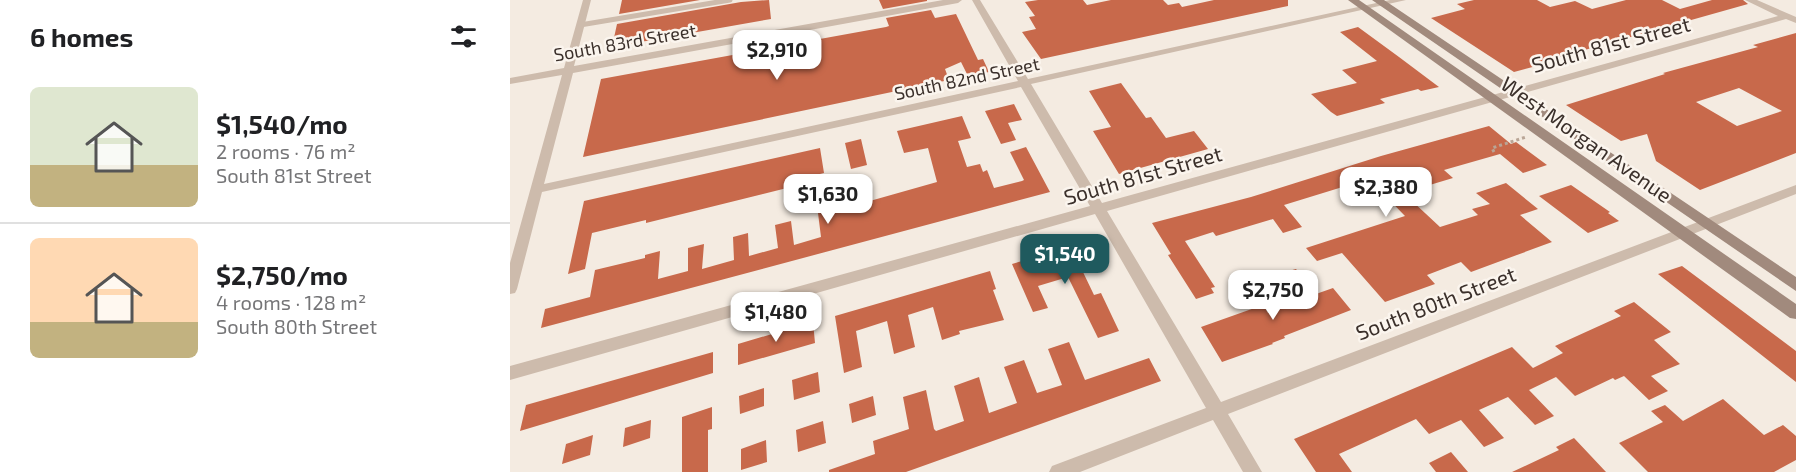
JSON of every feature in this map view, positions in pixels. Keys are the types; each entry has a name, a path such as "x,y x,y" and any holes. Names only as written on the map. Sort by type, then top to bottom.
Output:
{"street":[{"path":"510,289 587,0"},
{"name":"South 83rd Street","path":"510,81 958,0"},
{"path":"976,0 1253,472"},
{"name":"South 82nd Street","path":"538,189 1025,83 1358,4 1402,0"},
{"path":"1749,0 1792,18"},
{"name":"West Morgan Avenue","path":"1380,2 1796,285"},
{"name":"West Morgan Avenue","path":"1358,4 1796,313"},
{"name":"South 81st Street","path":"510,373 1490,98 1792,18"},
{"name":"South 80th Street","path":"1058,472 1796,189"}],"lane":[{"path":"580,25 730,0"}],"path":[{"path":"1494,152 1492,148 1530,136"}],"building":[{"path":"622,0 700,0 619,14"},
{"path":"769,0 771,19 612,47 617,24 741,2"},
{"path":"879,0 927,0 927,1 883,9"},
{"path":"1083,0 1087,5 1111,0 1163,0 1168,5 1179,3 1182,7 1214,0 1288,0 1288,6 1041,59 1022,32 1036,29 1029,17 1035,16 1025,2"},
{"path":"1474,0 1537,0 1550,7 1575,1 1592,9 1626,0 1662,0 1680,9 1712,0 1743,0 1748,4 1514,72 1431,18 1465,9 1457,4"},
{"path":"931,10 935,18 956,14 978,60 983,59 989,72 968,76 961,62 945,69 949,80 583,157 601,79 886,27 889,26 886,18"},
{"path":"1358,27 1439,87 1421,91 1418,89 1380,99 1385,103 1337,116 1331,112 1311,94 1357,83 1342,70 1377,61 1340,32"},
{"path":"1796,33 1796,153 1700,190 1656,161 1647,134 1621,141 1566,105 1665,74 1663,73 1758,47 1753,45","holes":["1739,88 1782,111 1737,126 1696,102"]},
{"path":"1121,83 1146,118 1151,117 1166,138 1194,131 1208,149 1119,174 1093,131 1111,127 1089,91"},
{"path":"1014,104 1022,120 1008,123 1016,140 1001,144 985,111"},
{"path":"962,116 971,138 958,141 967,167 980,164 983,172 987,170 994,188 1022,181 1024,180 1010,152 1026,147 1050,192 541,328 545,309 590,297 595,270 645,258 645,255 660,251 658,279 688,271 688,248 704,244 702,269 734,260 733,237 748,233 749,256 778,248 775,225 791,221 794,245 821,237 818,213 838,207 838,210 937,182 928,148 904,153 897,131"},
{"path":"1489,126 1511,144 1516,142 1547,165 1523,173 1500,154 1444,170 1453,178 1423,187 1430,194 1411,200 1440,227 1478,215 1472,209 1490,204 1476,193 1506,183 1538,209 1520,215 1552,242 1471,272 1461,262 1427,275 1435,284 1385,302 1342,253 1317,261 1306,248 1405,216 1373,183 1353,189 1349,185 1284,205 1302,227 1283,233 1273,219 1216,236 1213,232 1185,241 1215,287 1211,288 1214,293 1196,299 1168,255 1171,254 1152,223 1251,197 1381,156"},
{"path":"861,139 867,165 851,169 845,143"},
{"path":"820,148 824,173 791,181 791,187 646,223 646,220 592,233 585,269 568,274 584,201"},
{"path":"1571,185 1619,221 1588,233 1539,196"},
{"path":"1079,244 1090,267 1082,270 1094,295 1101,293 1119,331 1098,338 1068,277 1038,286 1048,308 1033,312 1012,264"},
{"path":"1682,266 1796,351 1796,382 1658,274"},
{"path":"1296,269 1316,294 1333,288 1351,310 1284,336 1285,338 1273,344 1222,362 1201,327 1263,305 1268,313 1303,301 1282,273"},
{"path":"990,271 996,289 993,290 1004,320 959,331 960,334 942,340 933,307 908,315 915,347 894,354 887,321 856,331 862,367 844,373 835,316"},
{"path":"1634,302 1671,332 1654,340 1680,364 1651,376 1668,391 1649,400 1624,376 1615,380 1613,378 1575,396 1556,377 1529,390 1554,416 1535,425 1508,397 1479,410 1504,438 1484,447 1461,420 1429,434 1416,419 1339,454 1352,472 1316,472 1294,439 1512,347 1533,368 1563,353 1555,346 1621,316 1614,311"},
{"path":"813,322 815,343 738,365 738,344"},
{"path":"1069,342 1085,380 1149,358 1161,381 906,472 829,472 829,470 875,454 873,441 909,429 903,397 926,390 936,431 964,421 954,386 979,377 989,413 1017,403 1004,367 1024,360 1037,393 1062,385 1048,349"},
{"path":"713,352 713,373 520,431 526,405"},
{"path":"818,372 820,392 794,400 792,380"},
{"path":"764,388 764,406 740,414 739,396"},
{"path":"873,396 876,415 852,423 849,404"},
{"path":"1723,399 1764,435 1783,425 1796,436 1796,460 1774,472 1648,472 1619,443 1663,422 1651,411 1665,405 1683,421"},
{"path":"712,407 712,429 708,430 708,472 682,472 682,417"},
{"path":"651,420 650,438 623,447 625,428"},
{"path":"823,421 826,443 798,452 796,430"},
{"path":"593,435 590,455 562,464 566,444"},
{"path":"1574,438 1606,472 1512,472 1559,450 1556,447"},
{"path":"766,440 767,462 741,470 741,449"},
{"path":"1451,452 1468,472 1436,472 1429,463"}]}
